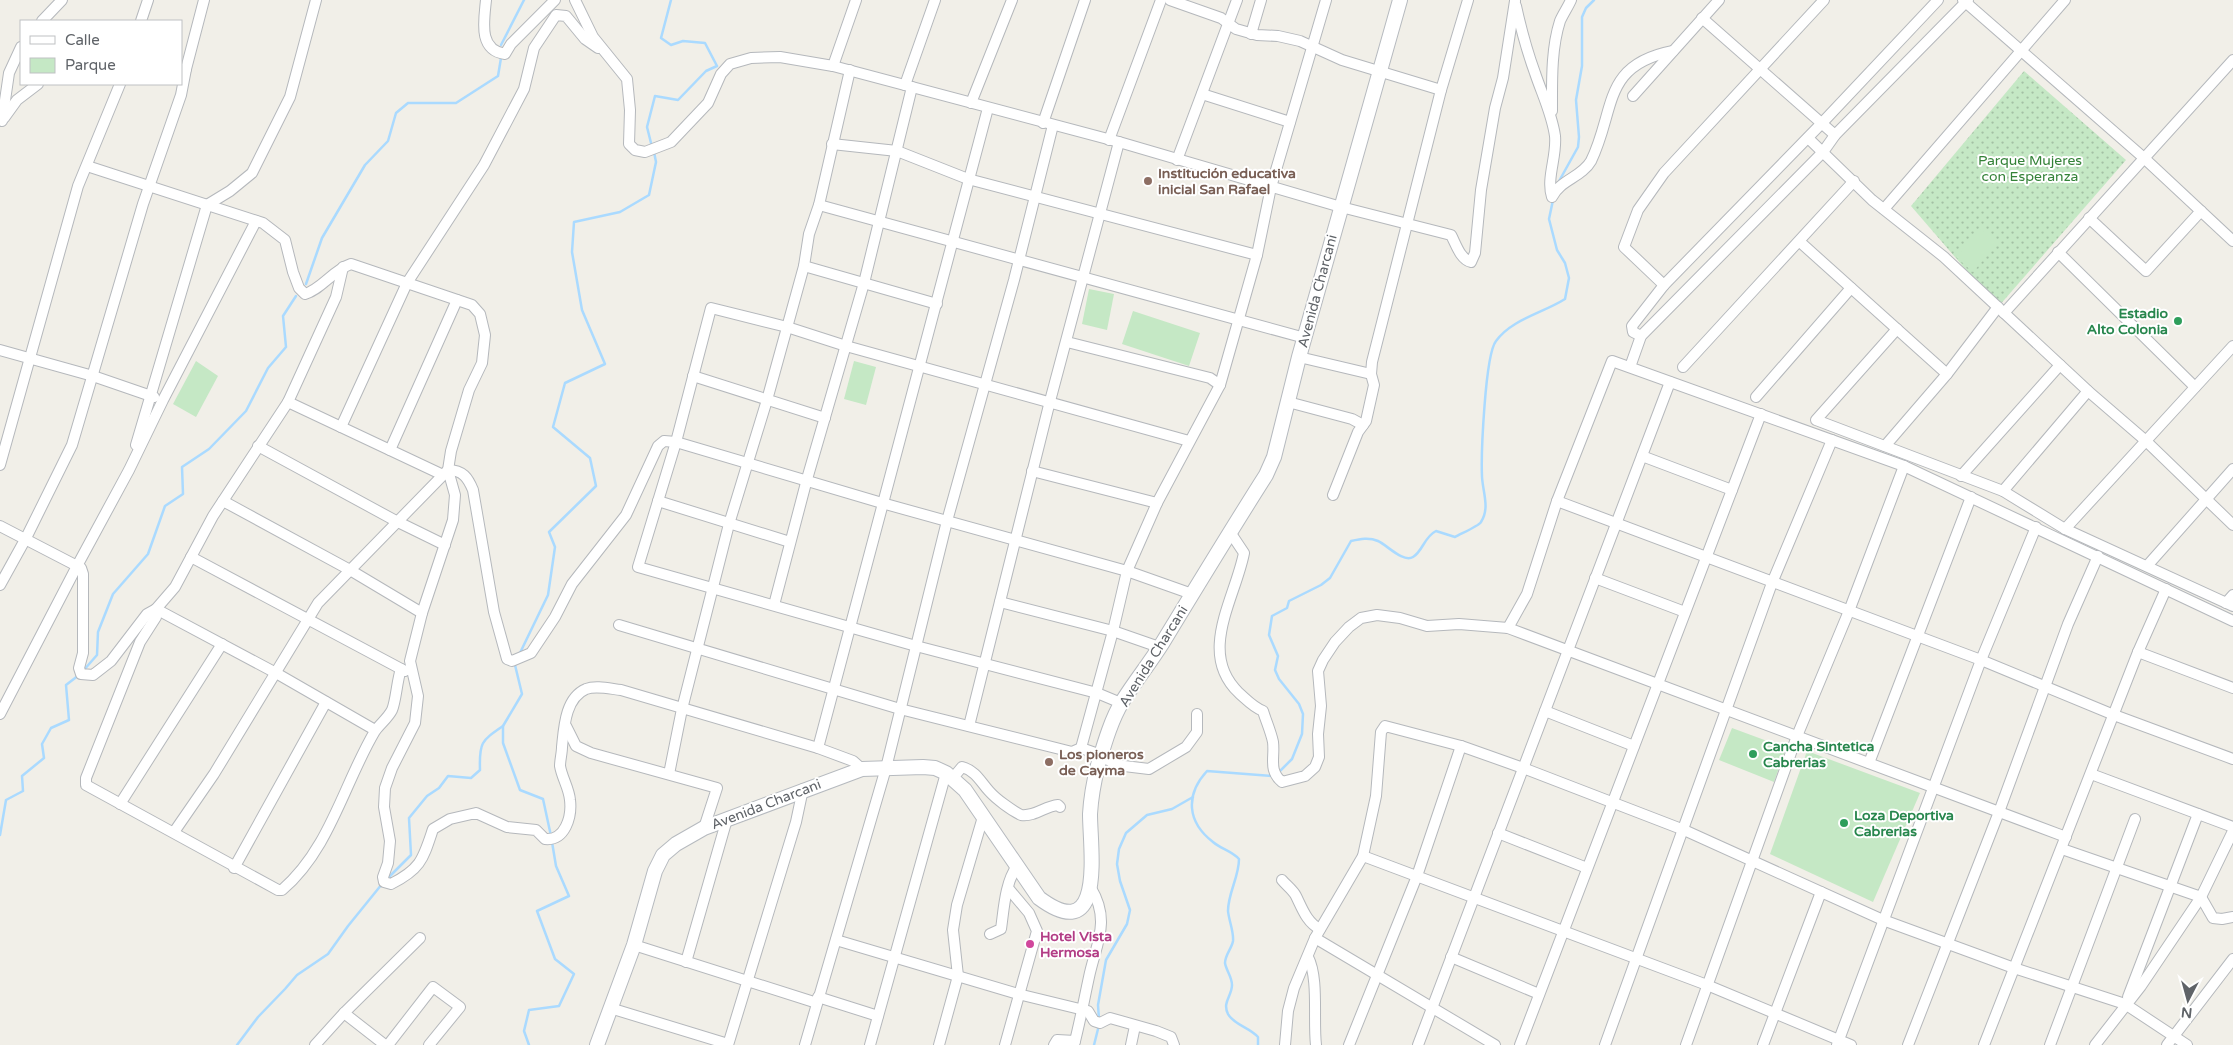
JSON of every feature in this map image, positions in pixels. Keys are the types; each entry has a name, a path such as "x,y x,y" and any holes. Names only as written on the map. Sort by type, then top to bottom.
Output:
{"main road":[{"name":"Avenida Charcani","path":"597,1045 634,945 655,871 664,854 676,844 704,828 803,789 862,769 935,768 949,776 965,790 1040,898 1052,908 1069,912 1077,911 1087,902 1091,888 1090,811 1093,788 1102,755 1121,704 1159,647 1266,475 1274,457 1304,338 1400,0"}],"street":[{"path":"43,20 62,0"},
{"path":"141,20 148,0"},
{"path":"0,585 26,538 72,445 149,187 181,95 184,69 204,0"},
{"path":"130,470 149,396 207,205 230,191 252,173 290,97 316,0"},
{"path":"486,0 485,36 488,46 500,53 555,0"},
{"path":"575,0 593,37 626,79 630,110 629,144 634,150 645,152 671,142 708,103 721,74 730,64 751,58 780,57 850,70 1114,141 1341,207 1451,235 1465,260 1471,262 1475,253 1481,190 1495,108 1504,78 1514,1"},
{"path":"834,66 856,0"},
{"path":"774,605 807,479 864,283 897,151 908,86 935,0"},
{"path":"971,103 1012,0"},
{"path":"804,1045 886,768 947,521 1035,196 1048,124 1085,0"},
{"path":"969,726 1032,471 1100,213 1114,141 1162,0"},
{"path":"1170,0 1221,18 1236,30 1300,41 1342,60 1441,90"},
{"path":"1177,160 1237,0"},
{"path":"1251,34 1261,0"},
{"path":"1081,748 1114,631 1127,571 1157,503 1220,385 1257,255 1271,187 1326,0"},
{"path":"1333,496 1358,432 1363,424 1374,385 1371,374 1372,362 1441,90 1468,0"},
{"path":"1552,124 1552,79 1555,52 1560,21 1571,0"},
{"path":"1633,96 1719,0"},
{"path":"1664,285 1624,247 1638,210 1664,173 1762,70 1824,0"},
{"path":"1641,336 1633,332 1632,326 1664,285 1822,124 1938,0"},
{"path":"1884,209 2066,0"},
{"path":"1514,1 1521,33 1555,137 1549,187 1552,197 1556,188 1574,177 1590,161 1611,95 1618,83 1634,66 1651,55 1673,51"},
{"path":"1630,367 1641,336 1823,152 1835,135 1965,1 2144,158 2233,241"},
{"path":"342,427 407,283 484,165 524,88 534,48 556,15 566,16 585,39 609,56"},
{"path":"1702,18 1835,135"},
{"path":"1,123 9,73 20,48"},
{"path":"1885,446 2001,310 2058,252 2233,60"},
{"path":"669,774 682,709 699,649 713,587 747,464 768,400 804,266 809,234 819,205 850,70"},
{"path":"1,123 17,100 37,85"},
{"path":"0,465 78,186 120,85"},
{"path":"1202,94 1290,122"},
{"path":"818,748 988,108"},
{"path":"1808,138 1884,209 1944,258 2088,391 2146,441 2233,525"},
{"path":"832,144 897,151 968,179 1257,255"},
{"path":"86,166 263,223 285,240 302,291 311,292 343,267 351,264 472,305 480,314 485,335 482,363 469,390 446,473 318,603 214,774 174,832"},
{"path":"1683,367 1800,242 1854,181"},
{"path":"819,205 1304,338"},
{"path":"2089,218 2146,271 2201,211"},
{"path":"0,714 77,566 130,470 162,400 256,220"},
{"path":"1800,242 1947,374"},
{"path":"2058,252 2195,387"},
{"path":"804,266 937,304"},
{"path":"0,526 81,568 83,574 83,653 79,668 81,674 94,675 112,661 148,614 156,609 175,587 223,501 288,402 336,297 343,267"},
{"path":"1756,397 1851,288"},
{"path":"390,450 457,300"},
{"path":"1121,704 1096,693 850,628 713,587 638,567 676,442 711,308 787,327 846,346 1189,441"},
{"path":"1897,329 1816,420 2003,491 2065,528 2231,602"},
{"path":"1067,342 1210,378 1220,385"},
{"path":"2065,528 2233,346"},
{"path":"0,350 93,376 162,400"},
{"path":"1299,357 1371,374"},
{"path":"1508,628 1527,594 1557,501 1612,361 1904,466 2233,621"},
{"path":"1961,476 2060,365"},
{"path":"694,376 825,418"},
{"path":"1418,1045 1670,382"},
{"path":"2003,491 2088,391"},
{"path":"288,402 390,450 446,473 462,473 468,479 473,490 494,612 507,659 512,661 531,653 555,617 572,584 626,515 658,446 664,441 676,442 747,464 807,479 882,503 1127,571 1192,594"},
{"path":"1288,402 1352,419 1363,424"},
{"path":"1520,1045 1761,414"},
{"path":"1605,1045 1772,582 1832,440"},
{"path":"258,446 396,522 445,545"},
{"path":"1642,456 1732,490"},
{"path":"1686,1045 1797,736 1849,611 1904,466"},
{"path":"2147,566 2233,469"},
{"path":"1032,471 1157,503"},
{"path":"446,473 455,495 453,520 422,613 410,661 418,696 415,723 392,768 385,788 384,807 390,841 388,863 383,877 384,882 392,884 408,876 418,867 425,855 434,829 450,819 465,815 476,813 508,827 536,830 545,839 552,840 559,836 570,817 570,800 560,766 565,724 569,707 577,696 586,689 621,690 818,748 853,761 862,769"},
{"path":"1869,763 1916,636 1971,497"},
{"path":"223,501 350,570 422,613"},
{"path":"1557,501 1981,660 2114,715 2233,759"},
{"path":"658,502 790,542"},
{"path":"1838,1043 1883,920 1935,788 1981,660 2036,528"},
{"path":"1230,532 1244,553 1221,631 1219,656 1225,675 1234,688 1254,708 1264,711 1273,742 1272,769 1275,776 1282,782 1305,776 1315,767 1319,757 1318,734 1321,706 1318,672 1323,660 1335,642 1349,627 1361,618 1377,615 1400,618 1427,626 1459,624 1508,628 2066,837"},
{"path":"1908,1045 1999,812 2068,624 2098,556"},
{"path":"191,557 412,674"},
{"path":"1595,578 1685,612"},
{"path":"1984,1045 2138,652 2166,589"},
{"path":"1000,602 1114,631 1159,647"},
{"path":"156,609 276,673 376,730"},
{"path":"156,609 156,617 140,642 86,778 86,785 174,832 234,868 278,890 285,887 306,863 322,839 376,730 392,709 396,682 401,669"},
{"path":"619,625 900,709 1072,752 1081,748 1102,755 1116,766 1149,769 1186,747 1197,732 1197,714"},
{"path":"120,804 222,644"},
{"path":"2138,652 2233,688"},
{"path":"234,868 326,702"},
{"path":"1544,711 1634,746"},
{"path":"565,724 576,746 591,753 717,788 704,828"},
{"path":"1285,1045 1288,1011 1294,988 1317,933 1362,856 1376,796 1382,728 1388,726 1461,746 1523,768 1684,830 1754,860 1883,920 2014,968 2125,1004 2187,1045"},
{"path":"1349,1045 1417,876 1461,746"},
{"path":"870,1045 894,957 949,776 962,767 969,769 982,780 990,792 1021,815 1042,812 1051,806 1058,805 1060,807"},
{"path":"2091,774 2233,829 2201,897 2141,986 2125,1004 2095,1045"},
{"path":"610,1008 728,1045 746,980 796,822 803,789"},
{"path":"970,798 987,795 990,792"},
{"path":"2125,1004 2198,814"},
{"path":"939,1045 958,976 953,930 957,904 983,817"},
{"path":"686,962 727,819"},
{"path":"2050,1045 2135,819"},
{"path":"1498,833 1587,868"},
{"path":"2062,849 2201,897 2213,918 2233,917"},
{"path":"1362,856 1707,986 1776,1013 1838,1043 1851,1045"},
{"path":"990,934 1001,929 1008,888 1012,874 1017,866"},
{"path":"1282,880 1296,895 1301,908 1317,933 1377,975 1495,1045"},
{"path":"1004,1045 1037,931 1029,913 1008,888"},
{"path":"1054,1045 1057,1040 1074,1043 1084,1010 1089,976 1100,939 1099,901 1091,888"},
{"path":"1763,1045 1821,892"},
{"path":"315,1045 420,938"},
{"path":"836,940 1018,994 1084,1010 1089,1012 1095,1021 1100,1023 1110,1018 1156,1031 1171,1038 1174,1045"},
{"path":"634,945 746,980 878,1016"},
{"path":"1452,956 1539,994"},
{"path":"1308,957 1313,968 1316,1045"},
{"path":"2167,1045 2233,959"},
{"path":"344,1014 386,1045 433,987 460,1007 429,1045"},
{"path":"1132,1045 1135,1026"}],"green space":[{"name":"Parque Mujeres con Esperanza","path":"2024,71 2126,160 1998,307 1911,206"},
{"path":"1981,229 1998,243 1973,272 1956,257"},
{"path":"1089,289 1114,294 1107,330 1082,324"},
{"path":"1133,311 1200,333 1189,366 1122,344"},
{"path":"196,361 218,376 196,417 173,404"},
{"path":"854,361 876,367 866,405 844,399"},
{"name":"Cancha Sintetica Cabrerias","path":"1732,728 1786,748 1774,782 1719,760"},
{"name":"Loza Deportiva Cabrerias","path":"1807,751 1920,793 1873,902 1770,854"}],"waterway":[{"path":"501,45 524,0"},
{"path":"652,147 647,127 655,96 678,100 706,71 717,66 705,43 683,41 671,45 661,38 671,0"},
{"path":"1558,183 1578,147 1576,100 1582,66 1582,17 1586,8 1594,0"},
{"path":"306,284 322,238 365,165 388,141 396,113 408,103 456,103 498,76 501,58"},
{"path":"519,655 548,595 555,547 549,532 596,486 590,458 553,427 565,383 605,364 582,310 572,252 574,222 620,212 649,195 656,162 654,152"},
{"path":"1277,774 1292,759 1302,734 1303,714 1299,704 1279,679 1275,670 1278,656 1269,635 1272,616 1287,608 1289,601 1321,585 1330,578 1351,541 1375,540 1400,556 1409,558 1413,557 1436,531 1455,537 1477,526 1484,517 1486,506 1482,477 1482,448 1486,384 1492,350 1496,341 1510,327 1565,299 1569,278 1565,263 1557,250 1549,219 1553,200"},
{"path":"83,671 97,655 98,632 113,594 148,554 165,506 183,494 182,467 209,449 246,411 268,368 286,347 283,316 296,296"},
{"path":"516,662 515,665 522,694 503,726 503,743 520,790 543,799 551,836"},
{"path":"0,835 6,800 23,791 22,776 44,758 42,744 51,728 69,720 66,685 79,675"},
{"path":"386,880 411,855 409,818 427,796 439,788 448,776 471,778 480,770 480,754 483,744 490,735 503,726"},
{"path":"1258,1045 1258,1037 1234,1021 1226,1010 1232,985 1225,963 1233,938 1228,904 1239,866 1239,859 1204,834 1194,817 1192,799 1195,789 1207,771 1272,776"},
{"path":"1099,1019 1098,1005 1106,960 1127,924 1130,910 1120,881 1117,864 1119,849 1126,833 1147,815 1172,809 1193,797"},
{"path":"529,1045 524,1031 529,1010 559,1006 574,974 555,959 537,911 569,896 556,866 552,842"},
{"path":"237,1045 258,1017 297,975 328,954 382,884"},
{"path":"1094,1045 1099,1025"}],"place":[{"name":"Institución educativa inicial San Rafael","path":"1148,181"},
{"name":"Estadio Alto Colonia","path":"2178,321"},
{"name":"Cancha Sintetica Cabrerias","path":"1753,754"},
{"name":"Los pioneros de Cayma","path":"1049,762"},
{"name":"Loza Deportiva Cabrerias","path":"1844,823"},
{"name":"Hotel Vista Hermosa","path":"1030,944"}]}
